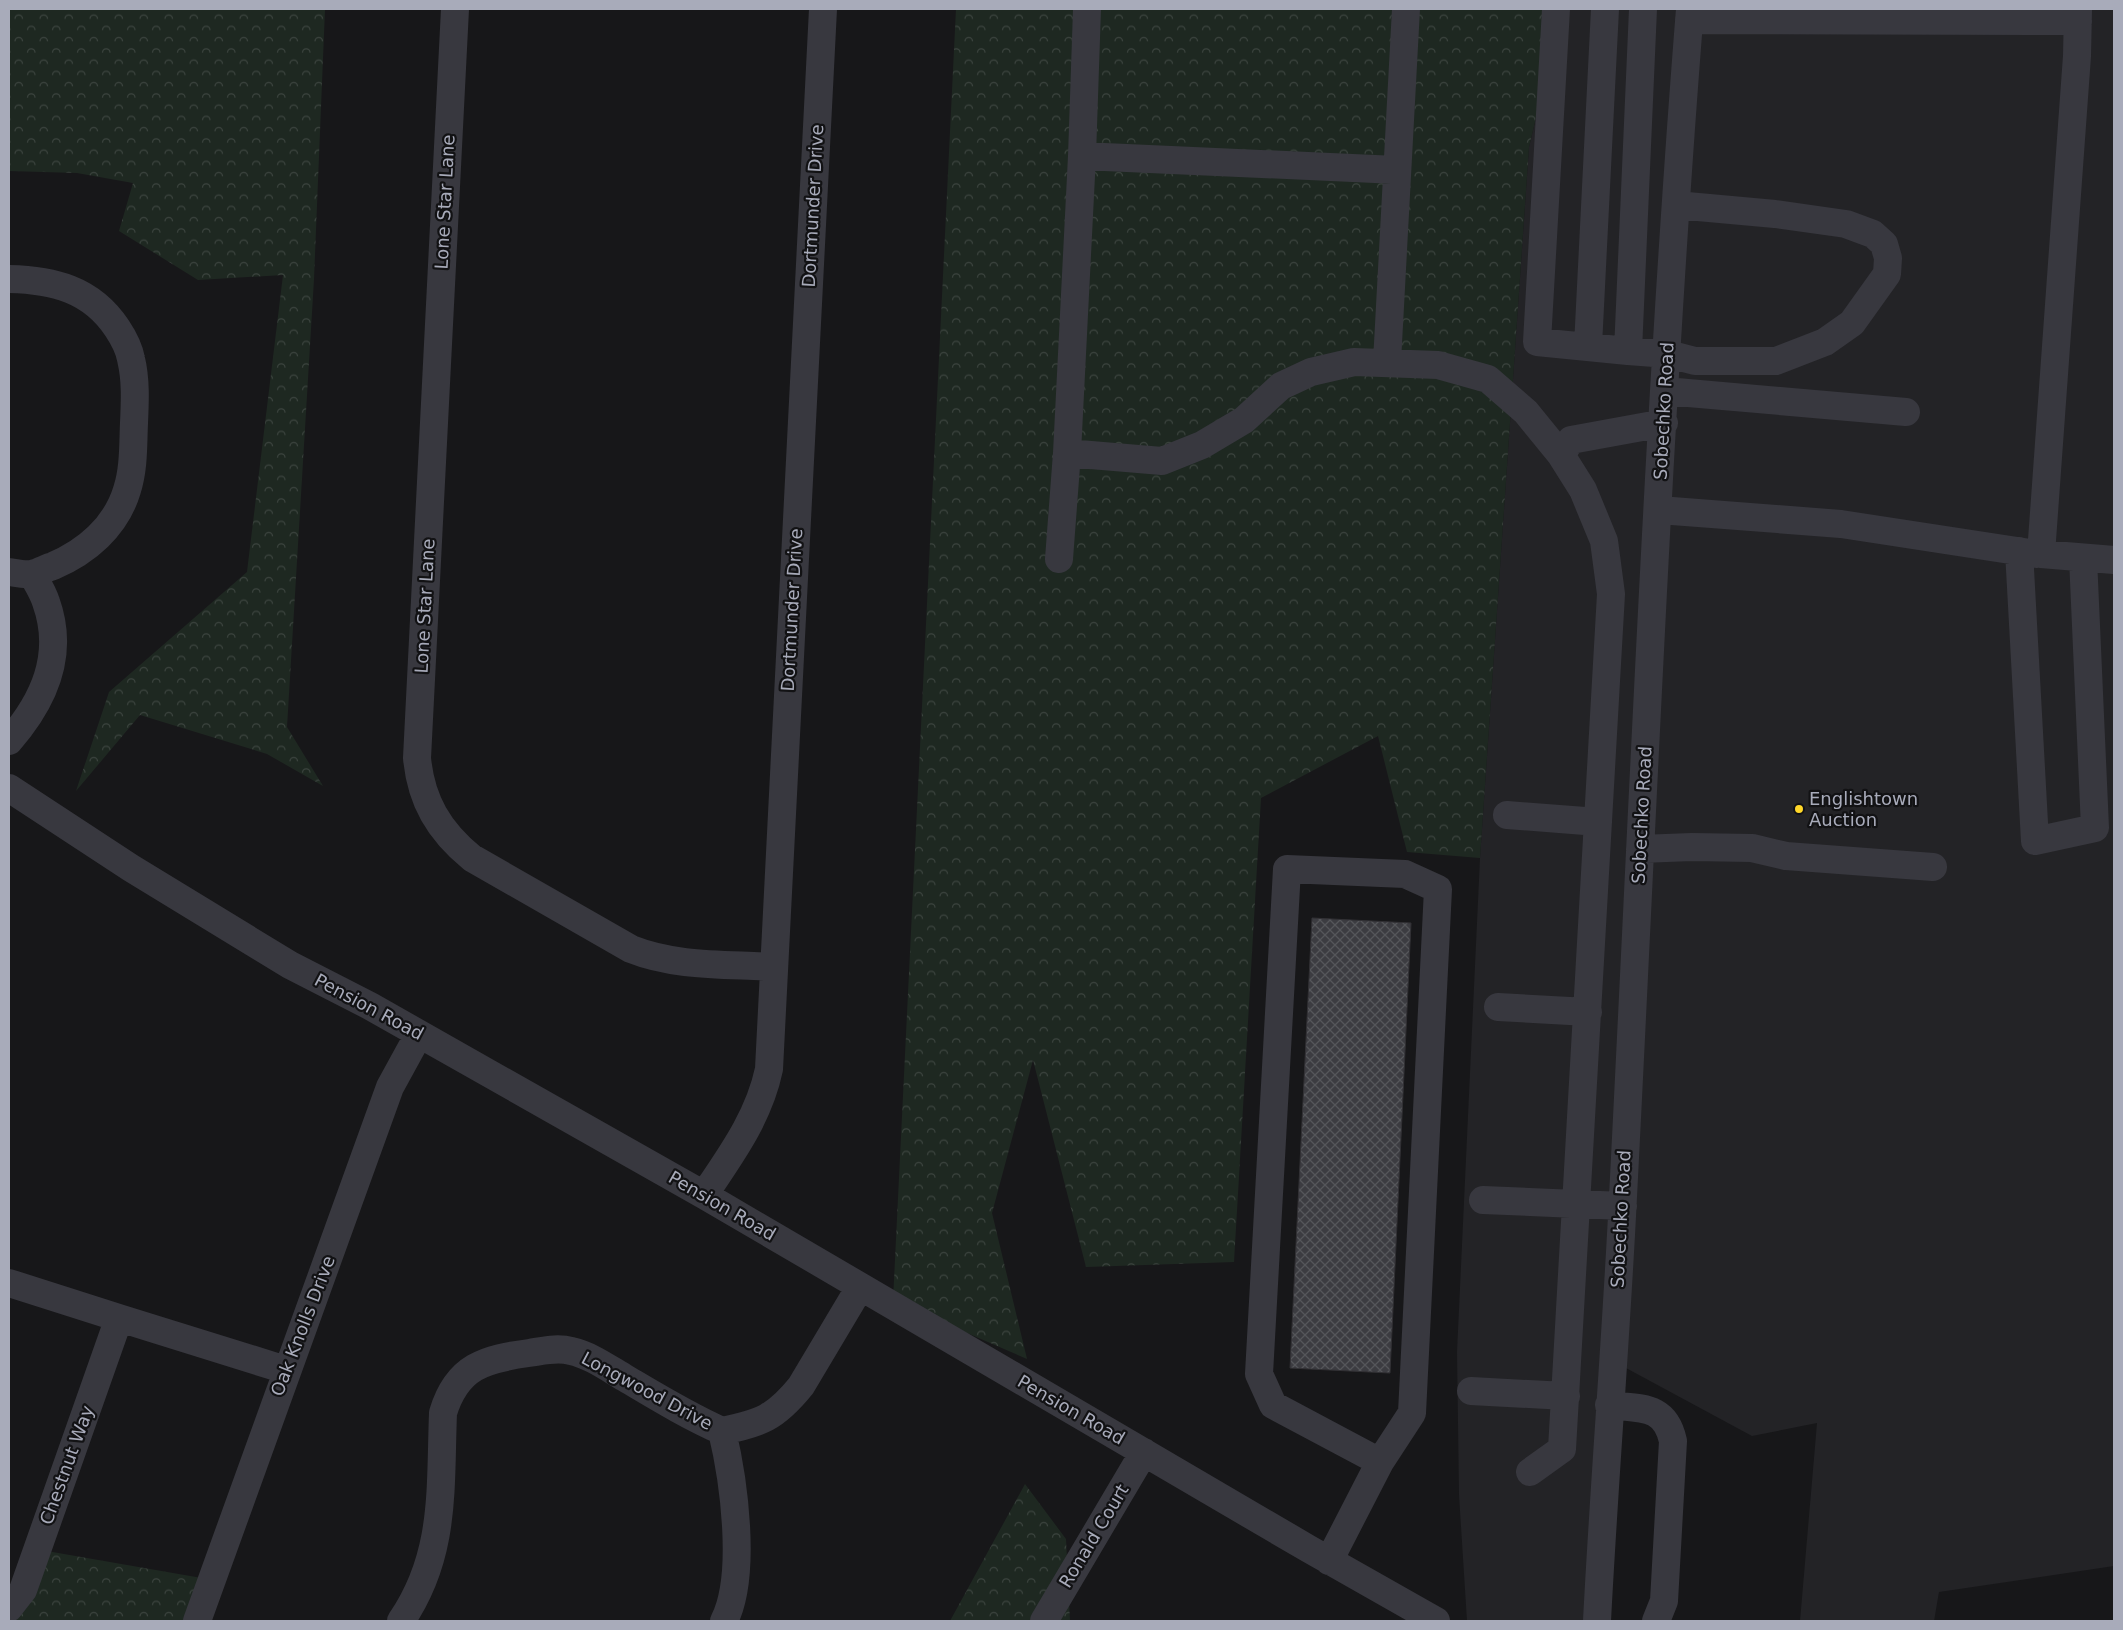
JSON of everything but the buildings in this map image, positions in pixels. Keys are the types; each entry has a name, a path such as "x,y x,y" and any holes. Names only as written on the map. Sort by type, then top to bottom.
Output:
{"street":[{"name":"Lone Star Lane","path":"455,9 417,758 419,776 428,804 440,826 456,845 472,858 630,949 650,957 674,962 774,967"},
{"name":"Dortmunder Drive","path":"704,1195 734,1150 757,1110 764,1093 768,1069 823,9"},
{"path":"1059,559 1067,453 1082,156 1087,9"},
{"path":"1387,362 1406,9"},
{"path":"1556,9 1537,342 1588,346 1628,352 1668,354 1695,362 1776,361 1825,342 1852,323 1887,274 1888,258 1884,244 1873,234 1846,224 1775,214 1676,205"},
{"path":"1588,346 1605,9"},
{"path":"1628,352 1643,9"},
{"path":"1689,14 2078,15 2077,56 2030,553 2035,840 2105,828 2083,558"},
{"name":"Sobechko Road","path":"1597,1621 1609,1405 1623,1206 1640,849 1676,205 1689,14"},
{"path":"1637,136 1680,138"},
{"path":"1082,156 1397,170"},
{"path":"9,279 38,280 59,284 76,291 95,303 110,318 122,336 131,356 135,386 133,462 127,490 120,508 108,526 90,545 66,560 20,573 46,602 53,634 50,670 40,701 28,719 9,741"},
{"path":"1067,453 1162,461 1202,445 1236,425 1281,386 1311,372 1354,362 1438,365 1488,378 1526,412 1560,455 1583,490 1604,541 1611,594 1578,1205 1562,1449 1530,1472"},
{"path":"1666,391 1906,412"},
{"path":"1560,455 1571,440 1664,423"},
{"path":"1659,510 1841,524 2030,553 2114,560"},
{"name":"Pension Road","path":"9,788 131,868 290,965 419,1034 704,1195 1329,1561 1436,1621"},
{"path":"1507,815 1598,822"},
{"path":"1640,849 1692,847 1752,848 1786,856 1933,868"},
{"path":"1329,1561 1380,1462 1412,1413 1438,890 1405,874 1287,869 1259,1374 1273,1405 1380,1462"},
{"path":"1498,1007 1588,1012"},
{"name":"Oak Knolls Drive","path":"196,1621 390,1087 419,1034"},
{"path":"1483,1200 1623,1206"},
{"path":"9,1283 286,1370"},
{"path":"722,1431 757,1424 773,1415 790,1401 801,1386 860,1287"},
{"name":"Chestnut Way","path":"9,1608 23,1590 119,1318"},
{"name":"Longwood Drive","path":"401,1621 422,1588 434,1550 438,1528 443,1414 447,1399 456,1383 466,1373 482,1363 499,1357 556,1349 588,1356 694,1418 722,1431 730,1463 737,1562 735,1588 724,1621"},
{"path":"1471,1391 1566,1396"},
{"path":"1609,1405 1650,1410 1662,1415 1670,1428 1673,1441 1664,1601 1656,1621"},
{"name":"Ronald Court","path":"1044,1621 1144,1452"}],"shaded area":[{"name":"Englishtown Auction","path":"1562,9 2114,9 2114,1566 1939,1592 1934,1621 1800,1621 1817,1423 1752,1436 1613,1361 1597,1621 1467,1621 1459,1495 1457,1352 1480,858 1529,147"}],"green space":[{"path":"9,9 325,9 314,279 287,727 323,786 267,754 140,715 76,791 109,692 247,572 283,275 198,280 119,231 133,183 77,173 9,171"},
{"path":"956,9 1562,9 1529,147 1480,858 1407,852 1378,736 1261,798 1234,1262 1086,1267 1033,1060 992,1213 1027,1359 893,1301"},
{"path":"1025,1484 1066,1539 1070,1621 950,1621"},
{"path":"41,1550 213,1580 198,1621 9,1621"}],"place":[{"name":"Englishtown Auction","path":"1799,809"}]}
